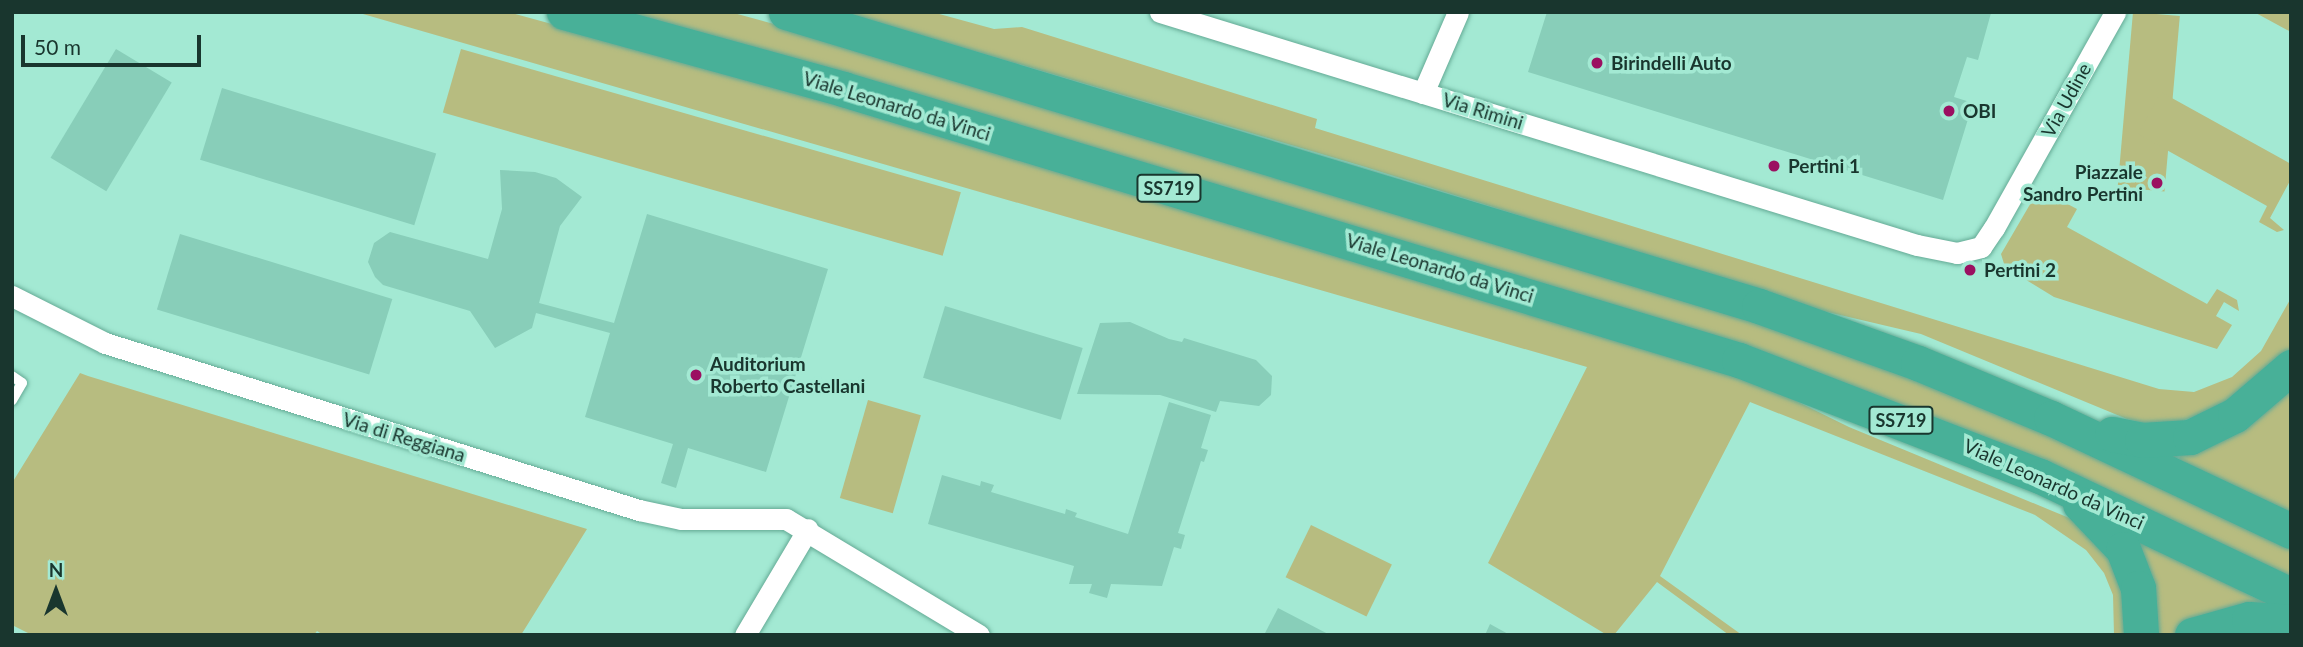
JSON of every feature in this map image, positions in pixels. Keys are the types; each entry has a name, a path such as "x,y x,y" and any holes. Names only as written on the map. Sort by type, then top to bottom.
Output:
{"highway":[{"name":"Viale Leonardo da Vinci","path":"564,12 844,89 1739,359 2040,476 2291,595"},
{"path":"786,12 1759,306 1918,363 2051,418 2291,531"},
{"path":"2051,418 2142,440 2190,437 2235,415 2291,367"},
{"path":"2040,476 2102,522 2123,549 2138,588 2141,635"},
{"path":"2192,635 2249,619 2291,622"}],"street":[{"name":"Via Rimini","path":"1160,12 1805,209"},
{"path":"1423,93 1458,12"},
{"name":"Via Udine","path":"1805,209 1940,251 1957,253 1981,247 2115,12"},
{"name":"Via di Reggiana","path":"12,296 105,344 639,510 681,519 775,517 808,529 979,635"},
{"path":"745,635 808,529"}],"lane":[{"path":"12,376 22,383 12,400"}],"green space":[{"path":"356,12 508,12 884,115 1766,386 1849,427 2079,522 2117,558 2133,635 2114,635 2113,595 2104,573 2086,550 2035,515 1750,402 1660,576 1742,635 1729,635 1657,582 1614,635 1607,635 1488,563 1587,367"},
{"path":"617,12 730,12 1812,339 2055,435 2291,548 2291,583 2142,510"},
{"path":"843,12 932,12 994,29 1022,27 1317,119 1315,128 2159,389 2194,392 2232,377 2261,351 2291,298 2291,349 2240,399 2164,428 2127,419 1921,334 1823,311 1362,166"},
{"path":"2133,12 2180,16 2164,191 2118,187"},
{"path":"2254,12 2291,12 2291,32"},
{"path":"461,49 961,192 943,256 443,112"},
{"path":"2161,92 2291,164 2291,179 2270,218 2284,230 2277,232 2259,222 2267,206 2138,134"},
{"path":"2039,189 2077,209 2067,227 2207,304 2217,289 2237,300 2239,311 2224,302 2216,316 2232,325 2217,349 2054,297 2005,267 2001,254"},
{"path":"80,373 587,529 521,635 323,635 317,631 314,635 32,635 12,625 12,483"},
{"path":"2291,386 2291,516 2179,461 2180,455"},
{"path":"868,400 921,415 893,513 840,498"},
{"path":"1311,525 1392,564 1366,617 1286,577"},
{"path":"2133,536 2277,609 2176,635 2151,635"}],"building":[{"path":"1547,12 1991,13 1978,60 1967,57 1954,97 1973,103 1943,200 1528,72"},
{"path":"116,49 172,82 106,191 51,158"},
{"path":"222,88 436,153 414,225 200,160"},
{"name":"Auditorium Roberto Castellani","path":"500,170 535,172 556,178 582,197 560,226 539,303 614,323 647,214 828,269 766,472 688,448 676,488 661,483 673,444 585,417 610,333 536,313 532,328 495,348 470,311 383,285 375,277 368,262 374,243 390,232 488,259 502,209"},
{"path":"180,234 392,299 369,374 157,310"},
{"path":"945,306 1083,348 1061,420 923,378"},
{"path":"1130,322 1169,339 1182,342 1184,338 1256,360 1272,376 1271,395 1259,406 1220,401 1216,412 1160,395 1077,394 1100,323"},
{"path":"1169,402 1211,415 1201,448 1208,450 1204,462 1201,461 1178,533 1185,535 1181,549 1174,547 1162,586 1111,584 1107,598 1089,593 1092,584 1069,584 1074,566 928,524 942,475 980,486 981,481 994,485 991,492 1065,514 1066,509 1077,513 1075,517 1128,534"},
{"path":"1278,608 1330,635 1264,635"},
{"path":"1490,624 1510,635 1485,635"}],"place":[{"name":"Birindelli Auto","path":"1597,63"},
{"name":"OBI","path":"1949,111"},
{"name":"Pertini 1","path":"1774,166"},
{"name":"Piazzale Sandro Pertini","path":"2157,183"},
{"name":"Pertini 2","path":"1970,270"},
{"name":"Auditorium Roberto Castellani","path":"696,375"}]}
